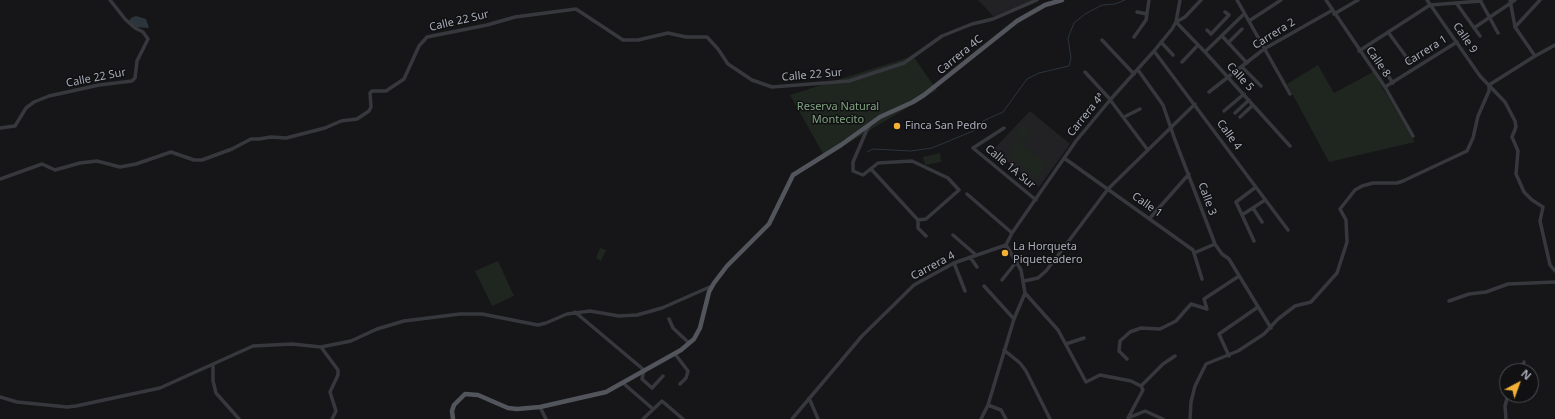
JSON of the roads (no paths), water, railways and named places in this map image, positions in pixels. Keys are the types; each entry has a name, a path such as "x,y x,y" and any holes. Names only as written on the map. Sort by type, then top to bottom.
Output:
{"main road":[{"name":"Carrera 4C","path":"453,419 452,411 454,405 465,394 470,393 478,395 508,408 517,409 540,407 606,392 675,354 689,343 700,328 708,292 712,286 727,266 769,224 793,175 880,117 924,95 1029,13 1062,0"}],"street":[{"name":"Calle 22 Sur","path":"0,128 15,126 26,108 34,102 49,96 99,85 132,81 135,78 137,61 148,39 143,32 135,28 125,19 110,0"},
{"name":"Calle 22 Sur","path":"0,179 42,164 55,170 80,163 97,161 120,167 136,164 171,152 194,160 202,160 232,149 251,139 286,138 325,128 341,121 357,118 369,111 371,107 370,93 372,91 386,91 404,79 419,46 427,37 515,17 576,9 623,40 638,40 668,33 686,37 707,37 718,49 728,64 752,80 772,87 849,80 904,63 942,36 972,24 993,19 1037,0"},
{"path":"1134,37 1146,20 1149,0"},
{"name":"Carrera 4ª","path":"1006,245 1012,233 1064,158 1110,100 1162,42 1176,22 1180,0"},
{"path":"1176,22 1185,17 1201,0"},
{"path":"1237,0 1290,94"},
{"path":"1249,21 1281,0"},
{"name":"Calle 8","path":"1326,0 1331,11 1385,87 1413,136"},
{"path":"1334,14 1358,0"},
{"name":"Calle 9","path":"1427,0 1480,76 1504,102 1515,121 1516,127 1512,137 1518,151 1516,174 1524,192 1532,200 1543,207 1540,221 1550,265 1555,271"},
{"path":"1474,28 1510,1 1515,0"},
{"path":"1515,27 1540,0"},
{"path":"1359,51 1430,5 1481,1 1498,33"},
{"path":"1510,1 1515,27 1535,56"},
{"path":"1457,4 1480,36"},
{"name":"Carrera 2","path":"1209,92 1229,78 1264,49 1331,11"},
{"path":"1137,12 1147,14"},
{"path":"1206,30 1211,34 1229,16 1225,12"},
{"path":"1205,52 1244,14"},
{"name":"Calle 5","path":"1176,22 1244,94 1290,146"},
{"path":"1220,25 1226,31"},
{"path":"1228,43 1242,29"},
{"path":"1388,32 1410,62"},
{"path":"1222,36 1247,63"},
{"path":"1102,40 1134,74"},
{"path":"1162,42 1173,55"},
{"name":"Carrera 1","path":"1385,87 1457,42"},
{"path":"1182,62 1198,45"},
{"path":"1190,419 1191,402 1195,386 1206,364 1229,356 1264,334 1278,319 1295,306 1311,302 1337,273 1347,242 1346,220 1340,209 1355,190 1373,183 1403,182 1467,151 1470,148 1478,116 1489,91 1489,85 1555,45"},
{"name":"Calle 4","path":"1154,51 1288,230"},
{"path":"1242,67 1261,86"},
{"path":"1382,67 1393,83"},
{"name":"Calle 3","path":"1138,70 1163,105 1172,127 1174,140 1189,174 1214,244 1222,254 1229,259 1271,328"},
{"path":"1085,72 1124,117 1147,149"},
{"path":"1224,111 1244,94"},
{"path":"1235,113 1249,100"},
{"path":"1024,281 1038,278 1046,271 1108,189 1147,149 1195,104"},
{"path":"1240,117 1253,105"},
{"path":"1124,117 1140,109"},
{"path":"870,124 852,167 853,171 863,175 878,163 912,161 948,178 959,190 926,219 918,220"},
{"name":"Calle 1A Sur","path":"1004,128 973,148 1036,200"},
{"name":"Calle 1","path":"1064,158 1150,218 1194,253"},
{"path":"871,169 918,220 918,228 926,236"},
{"path":"1150,218 1189,174"},
{"path":"1254,241 1236,202 1256,187"},
{"path":"967,194 1012,233"},
{"path":"1242,215 1265,200"},
{"path":"1253,208 1262,222"},
{"path":"953,236 976,255"},
{"path":"1202,279 1194,253 1214,244"},
{"path":"981,419 988,405 1004,350 1024,293 1024,281 1017,261 1006,245"},
{"name":"Carrera 4","path":"792,419 862,336 914,285 954,263 1006,245"},
{"path":"970,257 977,267"},
{"path":"1002,280 1017,261"},
{"path":"954,263 965,292"},
{"path":"1127,359 1119,351 1120,341 1130,332 1141,328 1160,329 1176,321 1190,304 1207,309 1204,299 1239,276"},
{"path":"1449,301 1469,294 1486,292 1508,284 1555,282"},
{"path":"0,397 17,402 67,407 76,406 160,388 253,346 292,344 321,347 351,341 377,329 404,321 460,314 482,314 538,325 575,312 590,311 619,316 637,315 662,308 712,286"},
{"path":"984,286 1014,319"},
{"path":"1024,293 1058,330 1086,382 1100,375 1131,380 1141,386 1143,390 1128,418 1145,411 1163,419"},
{"path":"1229,356 1219,334 1258,307"},
{"path":"575,312 644,370 642,379 652,388 664,376"},
{"path":"669,319 673,328 689,343"},
{"path":"1066,344 1084,338"},
{"path":"321,347 338,370 338,375 330,392 336,411 332,419"},
{"path":"1004,350 1020,363 1026,371 1050,419"},
{"path":"675,354 688,371 686,378 680,384"},
{"path":"1141,386 1163,364 1175,356"},
{"path":"213,364 213,381 216,393 239,419"},
{"path":"623,383 653,409"},
{"path":"809,398 818,419"},
{"path":"643,419 662,401 684,419"},
{"path":"1506,403 1506,419"},
{"path":"988,405 1002,410 1006,419"},
{"path":"540,407 546,419"}],"waterway":[{"path":"867,152 873,149 911,151 932,148 978,129 983,121 1003,112 1027,79 1039,73 1069,66 1071,58 1068,38 1074,23 1085,14 1102,5 1115,4 1125,0"}],"place":[{"name":"Finca San Pedro","path":"897,126"},
{"name":"La Horqueta Piqueteadero","path":"1005,253"}],"park label":[{"name":"Reserva Natural Montecito","path":"838,113"}]}
